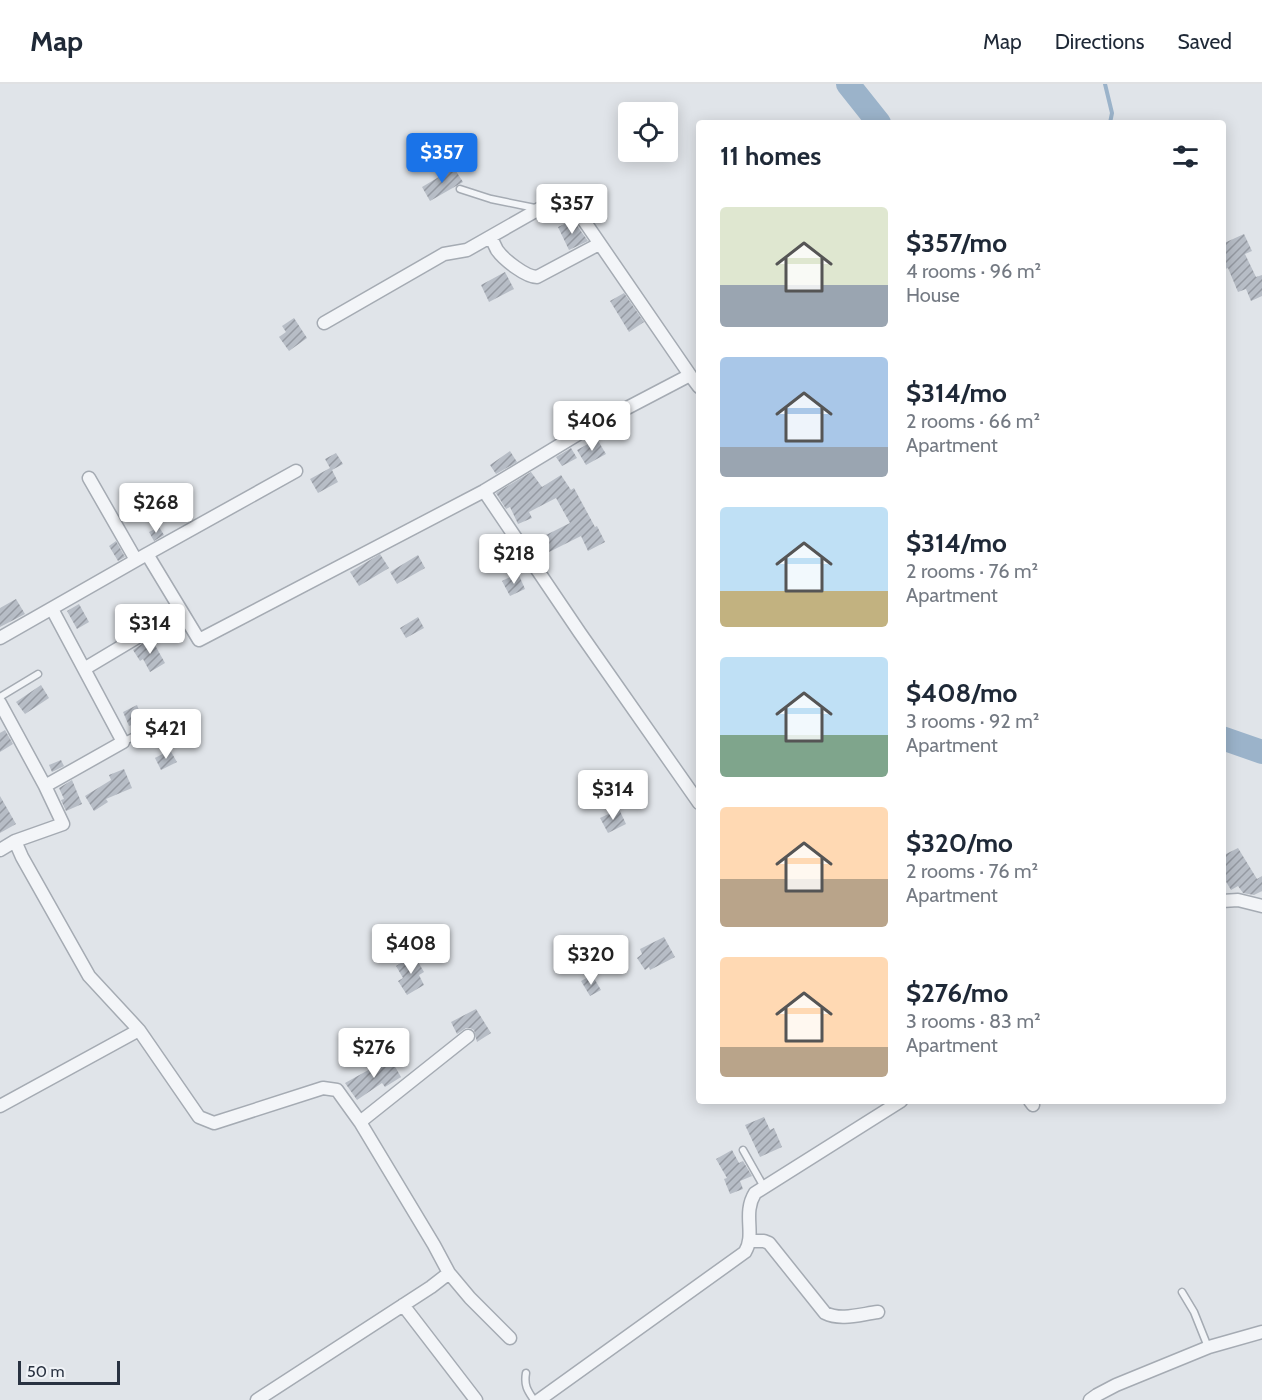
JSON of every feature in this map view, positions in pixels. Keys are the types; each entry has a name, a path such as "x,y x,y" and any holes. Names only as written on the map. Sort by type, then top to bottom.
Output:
{"street":[{"path":"324,323 444,254 467,250 539,209 562,203 576,209 696,383"},
{"path":"490,237 505,259 530,277 537,278 599,244"},
{"path":"89,478 199,640 484,491 584,431 690,375"},
{"path":"0,638 296,471"},
{"path":"484,491 573,624 696,799"},
{"path":"45,786 123,742 52,609"},
{"path":"84,669 181,611"},
{"path":"0,703 63,824 15,841 0,850"},
{"path":"15,841 89,976 139,1030 199,1117 214,1123 323,1088 338,1090 360,1122 434,1245 448,1273 510,1338"},
{"path":"1226,901 1238,900 1262,906"},
{"path":"0,1106 139,1030"},
{"path":"360,1122 468,1036"},
{"path":"538,1400 745,1252 750,1241 748,1211 755,1193 896,1104"},
{"path":"750,1241 759,1240 769,1244 825,1313 842,1317 878,1312"},
{"path":"256,1400 403,1305 448,1273"},
{"path":"403,1305 476,1400"},
{"path":"1090,1400 1116,1385 1209,1347 1262,1332"}],"lane":[{"path":"460,189 491,199 539,209"},
{"path":"0,698 38,674"},
{"path":"123,742 171,717"},
{"path":"743,1150 765,1187"},
{"path":"1182,1292 1194,1312 1209,1347"},
{"path":"526,1373 525,1385 534,1400"}],"building":[{"path":"454,168 463,182 430,201 422,187"},
{"path":"573,220 588,241 569,250 558,227"},
{"path":"1244,234 1252,251 1245,254 1256,277 1262,275 1262,296 1251,301 1246,289 1238,292 1228,268 1226,269 1226,242"},
{"path":"505,272 514,289 489,302 481,285"},
{"path":"624,293 644,322 629,332 610,301"},
{"path":"294,318 307,338 289,351 279,337 286,332 282,326"},
{"path":"597,439 606,454 586,465 577,450"},
{"path":"571,448 577,458 562,466 556,457"},
{"path":"510,451 517,462 496,474 490,465"},
{"path":"336,453 343,464 332,470 338,482 318,493 310,479 330,468 325,459"},
{"path":"531,472 542,487 561,475 571,490 574,488 605,542 588,551 581,536 539,557 530,543 570,523 556,498 529,512 532,518 518,524 510,507 506,509 496,493"},
{"path":"159,527 164,535 154,541 149,532"},
{"path":"116,541 125,557 118,561 109,546"},
{"path":"380,554 389,568 359,586 350,572"},
{"path":"418,555 425,568 397,584 390,572"},
{"path":"518,573 525,589 510,596 502,581"},
{"path":"16,599 25,614 0,627 0,608"},
{"path":"79,604 89,622 77,629 67,611"},
{"path":"418,617 424,628 406,638 400,628"},
{"path":"151,638 165,663 150,672 143,659 140,661 133,650"},
{"path":"41,685 49,698 25,714 16,702"},
{"path":"137,705 143,720 129,726 123,712"},
{"path":"5,730 13,744 0,752 0,733"},
{"path":"170,750 177,762 161,770 155,758"},
{"path":"61,760 64,766 52,772 49,765"},
{"path":"124,769 132,788 106,799 108,802 94,811 85,796 111,780 109,775"},
{"path":"72,780 82,804 66,811 59,788"},
{"path":"0,796 16,824 0,833"},
{"path":"619,809 626,824 608,833 600,818"},
{"path":"1238,848 1257,879 1262,876 1262,891 1254,895 1243,893 1238,886 1231,890 1226,882 1226,854"},
{"path":"664,937 675,957 650,970 649,967 645,970 637,958 642,954 640,949"},
{"path":"414,955 424,972 419,975 424,985 407,995 398,981 403,978 396,966"},
{"path":"592,975 601,990 590,996 581,981"},
{"path":"476,1009 491,1033 477,1042 474,1030 466,1028 457,1034 451,1022"},
{"path":"390,1058 401,1077 385,1087 382,1083 357,1100 345,1083"},
{"path":"764,1117 770,1130 774,1128 782,1147 760,1157 745,1125"},
{"path":"732,1150 739,1163 743,1161 752,1176 740,1181 743,1189 730,1194 724,1179 727,1178 716,1159"}],"waterway":[{"path":"848,84 877,120"},
{"path":"1105,84 1112,113 1111,120"},
{"path":"1226,739 1262,752"}]}
